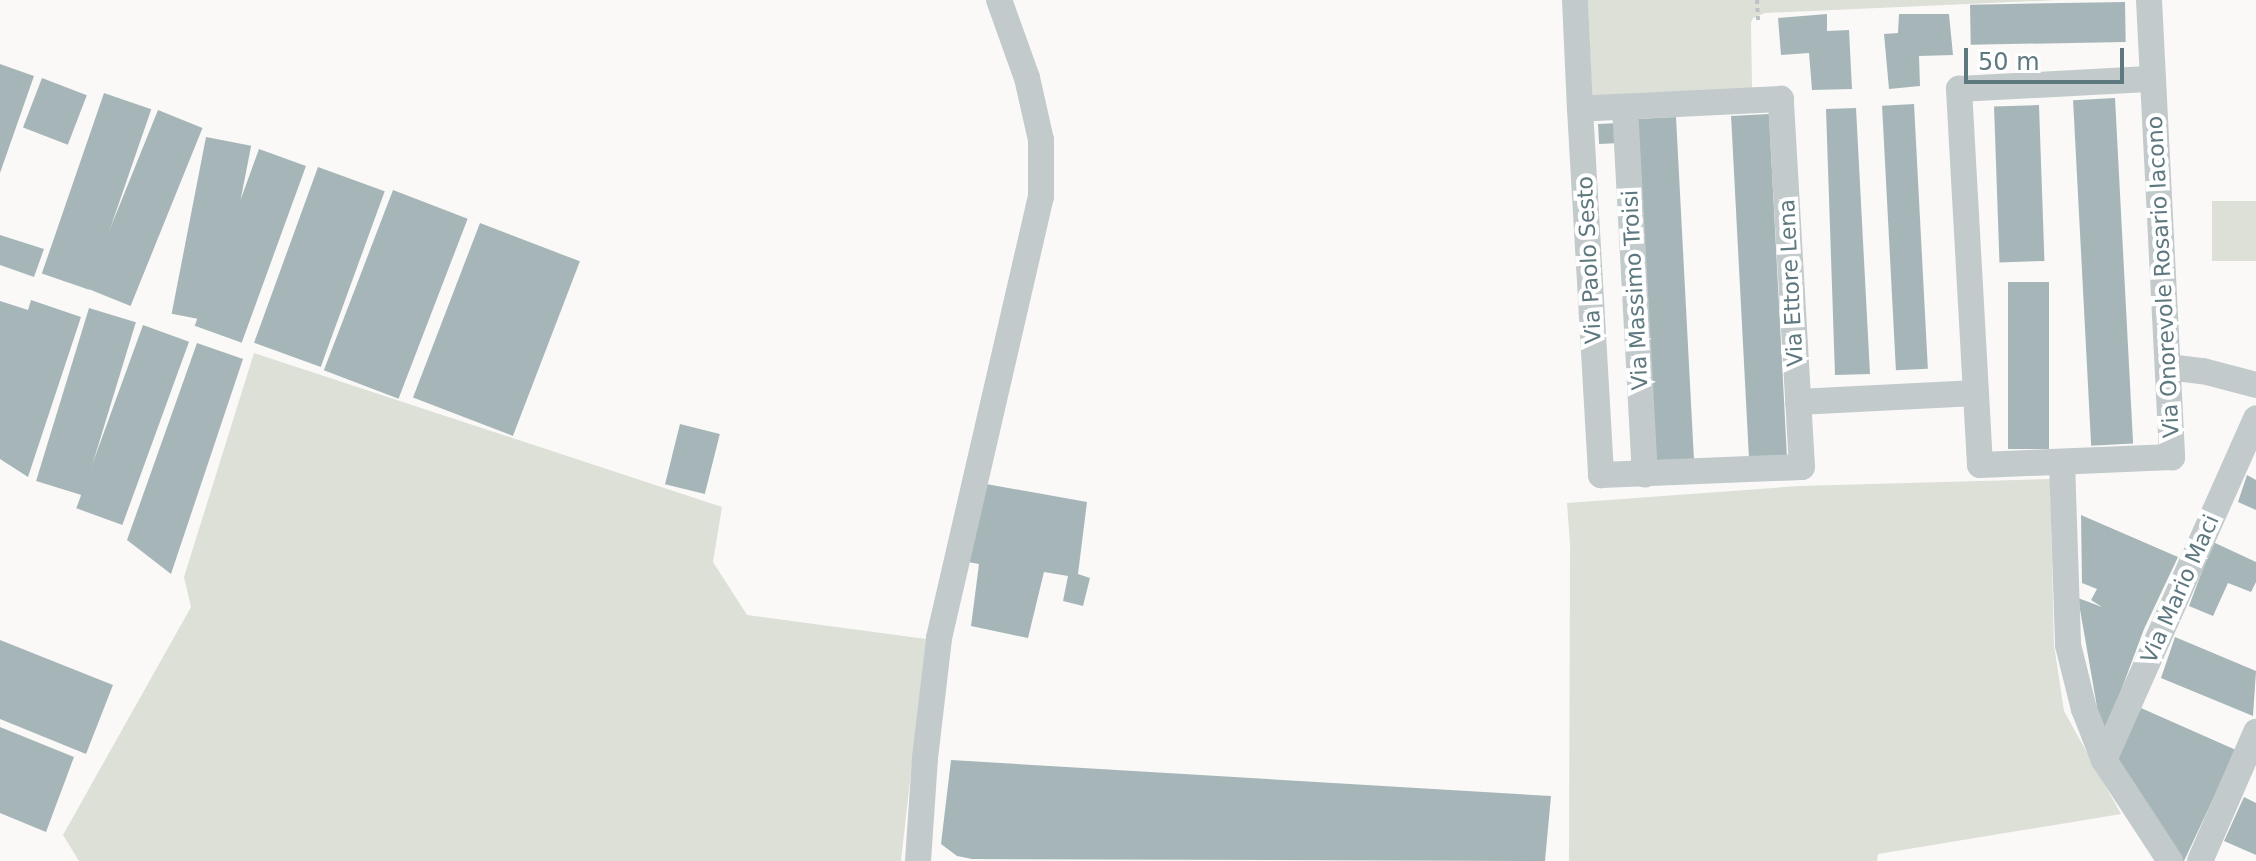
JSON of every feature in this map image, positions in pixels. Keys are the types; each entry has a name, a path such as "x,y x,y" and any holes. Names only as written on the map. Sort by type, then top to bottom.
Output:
{"street":[{"path":"918,861 925,758 939,638 1041,197 1041,140 1027,78 999,0"},
{"name":"Via Paolo Sesto","path":"1575,0 1601,475 1645,474"},
{"name":"Via Onorevole Rosario Iacono","path":"2062,462 2172,457 2149,0"},
{"path":"2153,79 1959,89 1980,465 2062,462 2068,645 2084,709 2104,760 2170,861"},
{"name":"Via Ettore Lena","path":"1625,107 1781,99 1802,467 1645,474"},
{"path":"1580,109 1625,107"},
{"name":"Via Massimo Troisi","path":"1625,107 1645,474"},
{"path":"2168,367 2203,371 2256,385"},
{"path":"1798,402 1976,393"},
{"name":"Via Mario Maci","path":"2104,760 2256,418"},
{"path":"2200,861 2256,732"}],"path":[{"path":"1757,0 1758,21"}],"shaded area":[{"path":"1588,0 2058,0 1765,13 1753,18 1751,23 1752,88 1592,99"},
{"path":"2212,201 2256,201 2256,261 2212,261"},
{"path":"254,353 722,507 713,562 747,615 926,639 901,861 79,861 63,835 191,607 184,577"},
{"path":"2050,479 2054,645 2064,711 2121,814 1878,854 1877,861 1569,861 1570,544 1567,503 1799,486"}],"building":[{"path":"2125,2 2126,42 1971,45 1970,5"},
{"path":"1827,14 1827,31 1849,30 1852,89 1812,90 1809,53 1781,55 1778,18"},
{"path":"1899,14 1949,14 1953,55 1919,56 1920,86 1889,89 1884,34 1898,33"},
{"path":"0,64 34,76 0,173"},
{"path":"42,78 87,95 68,145 23,127"},
{"path":"104,93 151,109 89,290 42,274"},
{"path":"2115,98 2133,444 2091,446 2073,100"},
{"path":"1914,104 1928,369 1896,370 1882,106"},
{"path":"2039,105 2044,261 1999,262 1994,107"},
{"path":"1856,108 1870,374 1835,375 1826,109"},
{"path":"158,110 203,128 131,306 86,288"},
{"path":"1769,114 1787,463 1749,465 1731,116"},
{"path":"1676,117 1694,465 1654,467 1636,119"},
{"path":"1619,123 1620,143 1599,144 1598,124"},
{"path":"206,137 251,146 217,322 172,314"},
{"path":"259,149 306,166 242,343 195,326"},
{"path":"318,167 385,191 321,367 254,343"},
{"path":"393,190 468,219 399,399 324,370"},
{"path":"480,223 580,261 513,436 413,398"},
{"path":"0,235 44,249 34,277 0,265"},
{"path":"2008,282 2049,282 2049,449 2008,449"},
{"path":"31,300 81,317 28,477 0,459 0,301 28,310"},
{"path":"89,308 136,322 83,495 36,481"},
{"path":"143,325 189,342 122,525 76,508"},
{"path":"197,343 243,359 171,574 127,540"},
{"path":"680,424 720,434 705,494 665,484"},
{"path":"2247,475 2256,480 2256,510 2238,502"},
{"path":"986,484 1087,502 1078,574 1090,578 1083,606 1063,601 1068,576 1044,572 1028,638 971,626 979,564 968,562"},
{"path":"2081,515 2178,557 2144,629 2106,731 2101,730 2078,598 2102,607 2091,600 2097,589 2082,583"},
{"path":"2213,542 2256,562 2256,582 2251,592 2228,583 2213,616 2189,606"},
{"path":"2175,637 2256,671 2253,716 2161,678"},
{"path":"0,640 113,685 86,754 0,719"},
{"path":"2141,708 2236,750 2184,861 2178,861 2115,762"},
{"path":"0,727 74,757 46,832 0,813"},
{"path":"951,760 1551,796 1545,861 972,859 957,856 941,844"},
{"path":"2244,797 2256,803 2256,855 2224,841"}]}
